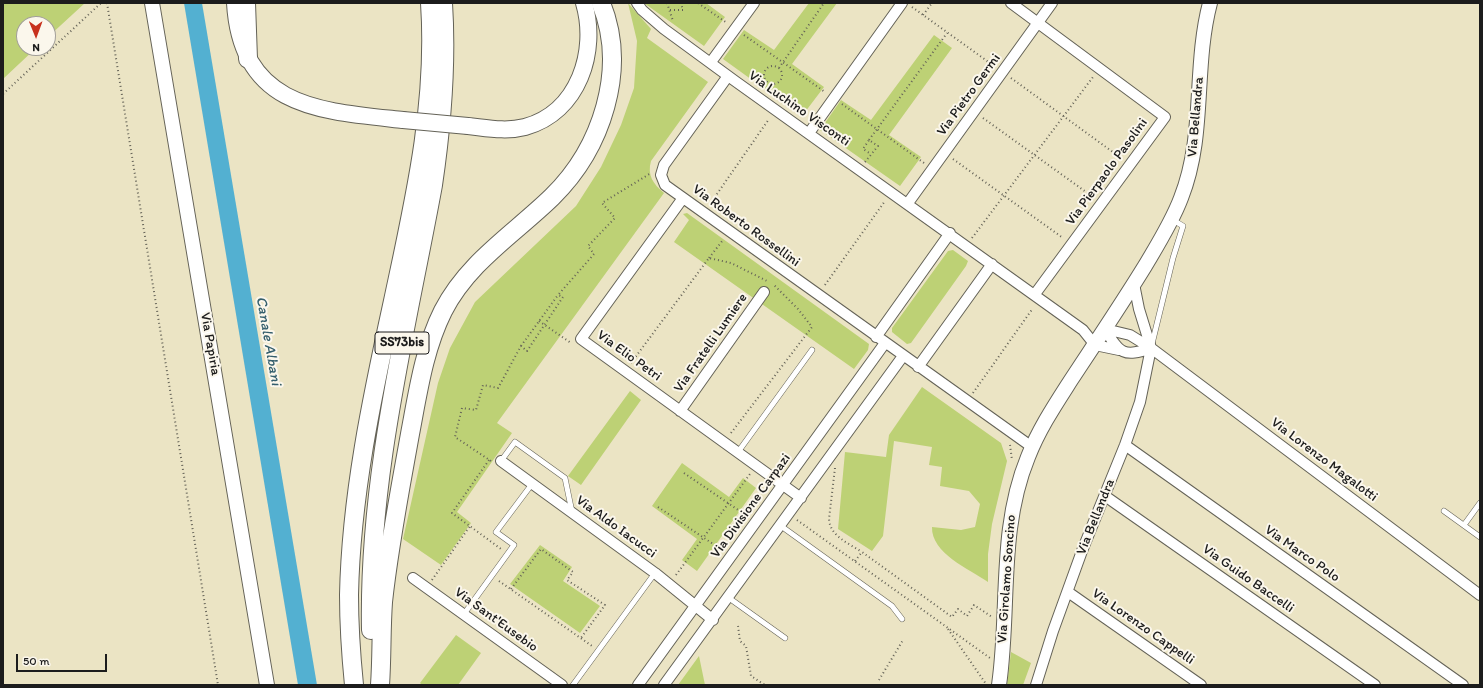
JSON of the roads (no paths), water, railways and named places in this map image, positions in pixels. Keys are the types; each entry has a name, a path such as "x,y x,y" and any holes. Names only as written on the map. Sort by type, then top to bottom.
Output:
{"highway":[{"path":"246,3 248,59"},
{"path":"425,3 432,32"},
{"name":"SS73bis","path":"354,685 349,604 354,520 375,388 423,154 431,82 432,32 430,3"},
{"name":"SS73bis","path":"374,685 371,648 370,588 374,525 388,417 422,244 439,144 445,68 443,3"},
{"path":"380,685 381,628 389,558 416,403 429,346 444,310 463,279 499,243 558,190 573,172 592,141 606,105 612,66 609,29 601,3"}],"main road":[{"name":"Via Papiria","path":"152,3 267,685"},
{"path":"235,3 240,36 248,59 274,88 308,106 341,114 504,129 527,126 546,117 566,100 578,82 587,57 588,30 584,3"},
{"name":"Via Bellandra","path":"1105,329 1134,284 1172,219 1184,190 1195,150 1199,111 1202,44 1210,3"},
{"name":"Via Girolamo Soncino","path":"999,685 1002,658 1009,532 1019,483 1032,447 1054,407 1105,329"}],"street":[{"name":"Via Luchino Visconti","path":"637,3 642,10 664,29 711,62 728,76 908,203 1083,330 1095,345"},
{"path":"711,62 754,3"},
{"path":"809,133 902,3"},
{"name":"Via Pierpaolo Pasolini","path":"1011,3 1165,117 1072,244 1037,297"},
{"name":"Via Pietro Germi","path":"908,203 1052,3"},
{"name":"Via Roberto Rossellini","path":"728,76 664,165 661,176 665,185 885,344 1032,447"},
{"name":"Via Elio Petri","path":"683,198 582,340 801,498"},
{"path":"876,337 950,234"},
{"path":"918,367 992,264"},
{"path":"1095,345 1130,354 1151,348 1139,309 1134,284"},
{"name":"Via Fratelli Lumiere","path":"680,410 764,292"},
{"path":"1105,329 1119,350"},
{"name":"Via Lorenzo Magalotti","path":"1105,329 1130,335 1151,348 1480,594"},
{"name":"Via Divisione Carpazi","path":"638,685 885,344"},
{"name":"Via Bellandra","path":"1036,685 1068,592 1125,446 1140,402 1151,348"},
{"path":"664,685 729,598 903,356"},
{"name":"Via Marco Polo","path":"1125,446 1463,685"},
{"name":"Via Aldo Iacucci","path":"501,461 655,573 713,620"},
{"name":"Via Guido Baccelli","path":"1105,496 1375,685"},
{"name":"Via Sant'Eusebio","path":"413,578 562,685"},
{"name":"Via Lorenzo Cappelli","path":"1068,592 1201,685"}],"lane":[{"path":"1151,348 1173,258 1183,226 1172,219"},
{"path":"738,452 812,350"},
{"path":"501,461 515,442 565,478 573,513"},
{"path":"464,614 514,545 496,532 532,484"},
{"path":"1464,525 1480,503"},
{"path":"1444,511 1480,537"},
{"path":"781,526 892,606 902,619"},
{"path":"573,685 655,573"},
{"path":"729,598 785,638"}],"water":[{"path":"184,3 202,3 317,685 298,685"}],"water label":[{"name":"Canale Albani","path":"268,341"}]}
